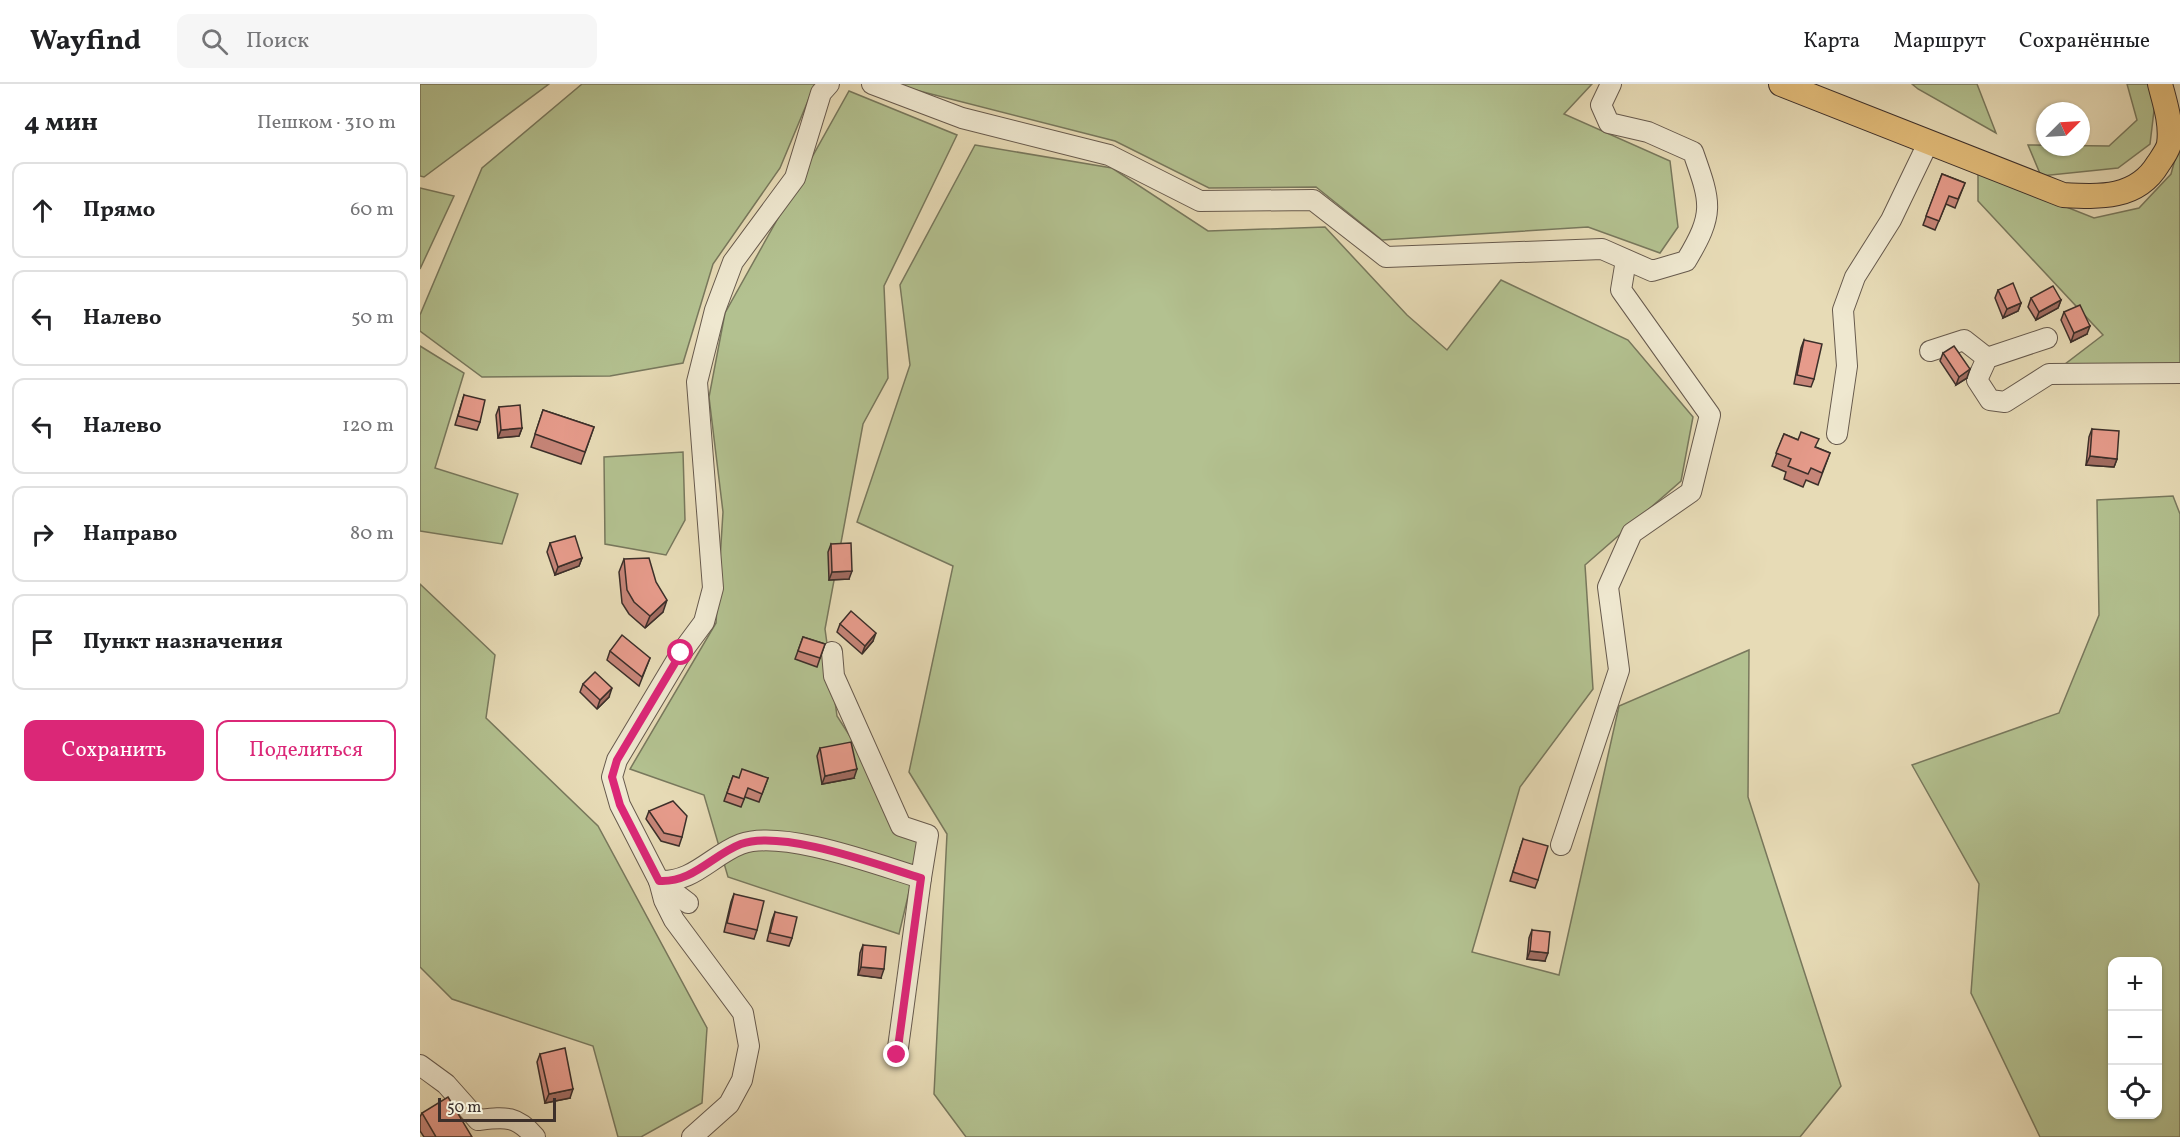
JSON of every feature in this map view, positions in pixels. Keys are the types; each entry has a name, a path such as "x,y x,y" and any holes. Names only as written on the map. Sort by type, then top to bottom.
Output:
{"main road":[{"path":"1781,84 2063,195 2102,198 2133,190 2154,171 2169,145 2169,116 2160,84"}],"lane":[{"path":"692,1137 729,1104 742,1080 748,1046 743,1013 674,920 664,900 659,881 620,805 612,777 617,760 681,653 704,622 713,588 697,382 715,310 733,262 795,178 820,93 829,84"},
{"path":"872,84 962,118 1109,155 1200,201 1313,201 1386,257 1602,249 1652,271 1686,261 1705,230 1708,194 1693,152 1648,132 1609,123 1601,105 1611,84"},
{"path":"1837,434 1847,366 1843,310 1855,277 1891,220 1929,141"},
{"path":"1561,845 1619,670 1608,587 1632,533 1691,492 1710,415 1621,290 1626,260"},
{"path":"2047,338 1987,358 1977,380 1990,400 2005,402 2049,374 2180,373"},
{"path":"1930,351 1964,340 1987,358"},
{"path":"832,652 834,676 901,825 928,835 897,1055"},
{"path":"659,881 674,882 700,870 741,844 765,840 812,846 921,878"},
{"path":"659,881 688,903"},
{"path":"420,1065 446,1084 478,1120 508,1117 527,1128 535,1137"}],"green space":[{"path":"420,84 549,84 424,177 420,176"},
{"path":"582,84 815,84 780,168 713,264 683,363 610,376 482,377 420,331 420,315 482,168"},
{"path":"892,84 1592,84 1564,114 1670,161 1678,227 1660,253 1588,227 1382,240 1316,187 1209,188 1115,141"},
{"path":"1912,84 1977,84 1996,133 1918,89"},
{"path":"2127,84 2150,84 2155,102 2150,144 2118,168 2041,176 2028,145 2036,145 2036,156 2090,156 2090,146 2109,146 2137,120"},
{"path":"849,91 957,135 884,286 888,378 863,424 825,629 837,716 920,846 899,934 728,877 704,795 630,769 716,623 723,512 709,397 725,313"},
{"path":"2180,141 2180,365 2056,371 2103,335 1978,201 1978,172 2094,218 2139,208 2171,174"},
{"path":"975,145 1112,168 1208,231 1325,227 1407,315 1447,350 1501,280 1628,340 1693,417 1681,481 1585,565 1593,689 1520,787 1472,952 1559,975 1619,706 1749,650 1748,797 1841,1086 1800,1137 966,1137 934,1094 947,834 909,772 953,566 857,522 910,365 900,285"},
{"path":"420,188 454,196 420,269"},
{"path":"420,346 464,373 435,468 518,494 502,544 420,531"},
{"path":"683,452 685,520 666,555 605,544 604,457"},
{"path":"2173,496 2180,514 2180,1137 2040,1137 1971,993 1979,884 1912,765 2059,713 2099,615 2097,500"},
{"path":"420,584 495,655 486,718 598,826 707,1028 702,1103 641,1137 618,1137 593,1046 452,999 420,967"}],"building":[{"path":"1942,174 1965,183 1958,199 1949,196 1939,221 1926,216"},
{"path":"2013,283 2021,303 2007,309 1998,290"},
{"path":"2053,286 2061,300 2039,312 2031,298"},
{"path":"2080,305 2090,326 2074,333 2064,312"},
{"path":"1804,340 1822,344 1814,379 1797,375"},
{"path":"1954,346 1970,369 1959,377 1943,353"},
{"path":"464,395 485,400 480,422 458,416"},
{"path":"520,405 522,428 501,430 499,407"},
{"path":"543,410 594,427 585,452 535,434"},
{"path":"2092,429 2119,431 2117,459 2090,456"},
{"path":"1801,432 1819,439 1815,447 1830,453 1822,473 1811,468 1808,474 1788,466 1791,459 1776,453 1784,434 1798,440"},
{"path":"575,536 582,558 558,567 550,543"},
{"path":"851,543 852,571 832,572 831,544"},
{"path":"649,558 656,582 667,600 650,616 634,602 627,590 624,559"},
{"path":"851,611 876,633 865,646 840,624"},
{"path":"622,635 650,658 642,677 610,651"},
{"path":"803,637 825,644 820,658 798,651"},
{"path":"595,672 612,688 600,700 583,684"},
{"path":"851,742 857,769 825,776 820,748"},
{"path":"742,769 768,778 762,794 748,788 744,799 727,793 733,776 739,778"},
{"path":"673,801 687,816 682,837 664,833 649,811"},
{"path":"1523,839 1548,846 1538,880 1513,872"},
{"path":"734,894 764,901 757,930 727,923"},
{"path":"775,912 797,917 792,938 770,933"},
{"path":"1532,930 1550,932 1548,953 1530,951"},
{"path":"863,945 886,947 884,969 861,967"},
{"path":"565,1048 573,1089 549,1094 540,1054"},
{"path":"448,1097 472,1137 436,1137 422,1113"}],"route":[{"path":"681,653 617,760 612,777 620,805 659,881 674,882 700,870 741,844 765,840 812,846 921,878 897,1055"}]}
